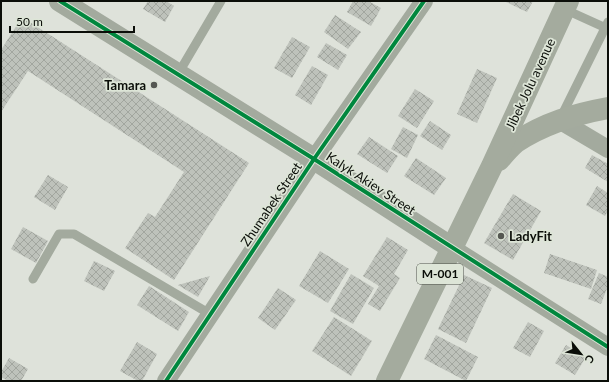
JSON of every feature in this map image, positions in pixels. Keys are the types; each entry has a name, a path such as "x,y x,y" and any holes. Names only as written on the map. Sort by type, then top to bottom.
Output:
{"main road":[{"name":"Jibek Jolu avenue","path":"387,381 492,166 566,5"},
{"name":"Jibek Jolu avenue","path":"492,166 515,143 537,130 559,120 608,108"}],"street":[{"name":"Kalyk Akiev Street","path":"60,1 314,158 608,348"},
{"name":"Zhumabek Street","path":"166,381 314,158 424,1"},
{"path":"559,120 608,149"}],"lane":[{"path":"178,74 221,1"},
{"path":"559,120 607,26 566,5"},
{"path":"33,279 59,234 74,234 210,314"}],"building":[{"path":"148,1 166,1 174,6 165,22 143,9"},
{"path":"353,1 368,1 381,8 371,26 347,12"},
{"path":"504,1 533,1 527,12"},
{"path":"335,15 361,32 348,49 324,32"},
{"path":"22,17 249,163 174,280 125,248 148,213 155,217 184,172 28,71 1,112 1,50"},
{"path":"292,37 310,47 292,78 274,68"},
{"path":"326,43 347,55 338,70 317,57"},
{"path":"312,66 328,75 311,105 295,95"},
{"path":"477,69 497,78 477,123 457,114"},
{"path":"415,89 434,101 417,128 398,116"},
{"path":"430,121 451,135 442,150 420,136"},
{"path":"403,127 418,135 407,158 391,149"},
{"path":"369,137 398,156 387,173 357,154"},
{"path":"592,155 608,164 608,182 585,168"},
{"path":"416,158 446,178 434,195 404,176"},
{"path":"48,175 68,187 55,210 34,197"},
{"path":"597,186 608,193 608,211 605,216 586,205"},
{"path":"513,194 541,211 513,260 484,243"},
{"path":"23,227 48,241 36,263 11,249"},
{"path":"387,237 408,250 394,274 400,278 380,311 368,304 379,286 363,276"},
{"path":"320,251 349,269 328,303 299,286"},
{"path":"550,254 597,270 591,289 544,273"},
{"path":"94,261 115,271 104,291 84,281"},
{"path":"599,273 608,277 608,286 601,304 588,299"},
{"path":"351,274 374,288 353,324 330,311"},
{"path":"464,275 492,288 466,343 438,329"},
{"path":"210,276 198,297 178,285"},
{"path":"149,286 189,312 178,331 137,305"},
{"path":"278,288 296,300 275,330 258,318"},
{"path":"334,317 372,341 351,376 312,351"},
{"path":"528,322 544,331 530,357 513,348"},
{"path":"436,335 478,357 466,381 424,359"},
{"path":"137,342 157,354 142,381 138,381 120,371"},
{"path":"566,345 586,357 575,375 555,363"},
{"path":"9,358 28,369 21,381 8,381 1,377 1,372"}],"cycle path":[{"path":"60,1 314,159 608,347"},
{"path":"166,381 314,159 424,1"}],"place":[{"name":"Tamara","path":"154,85"},
{"name":"LadyFit","path":"501,236"}]}
